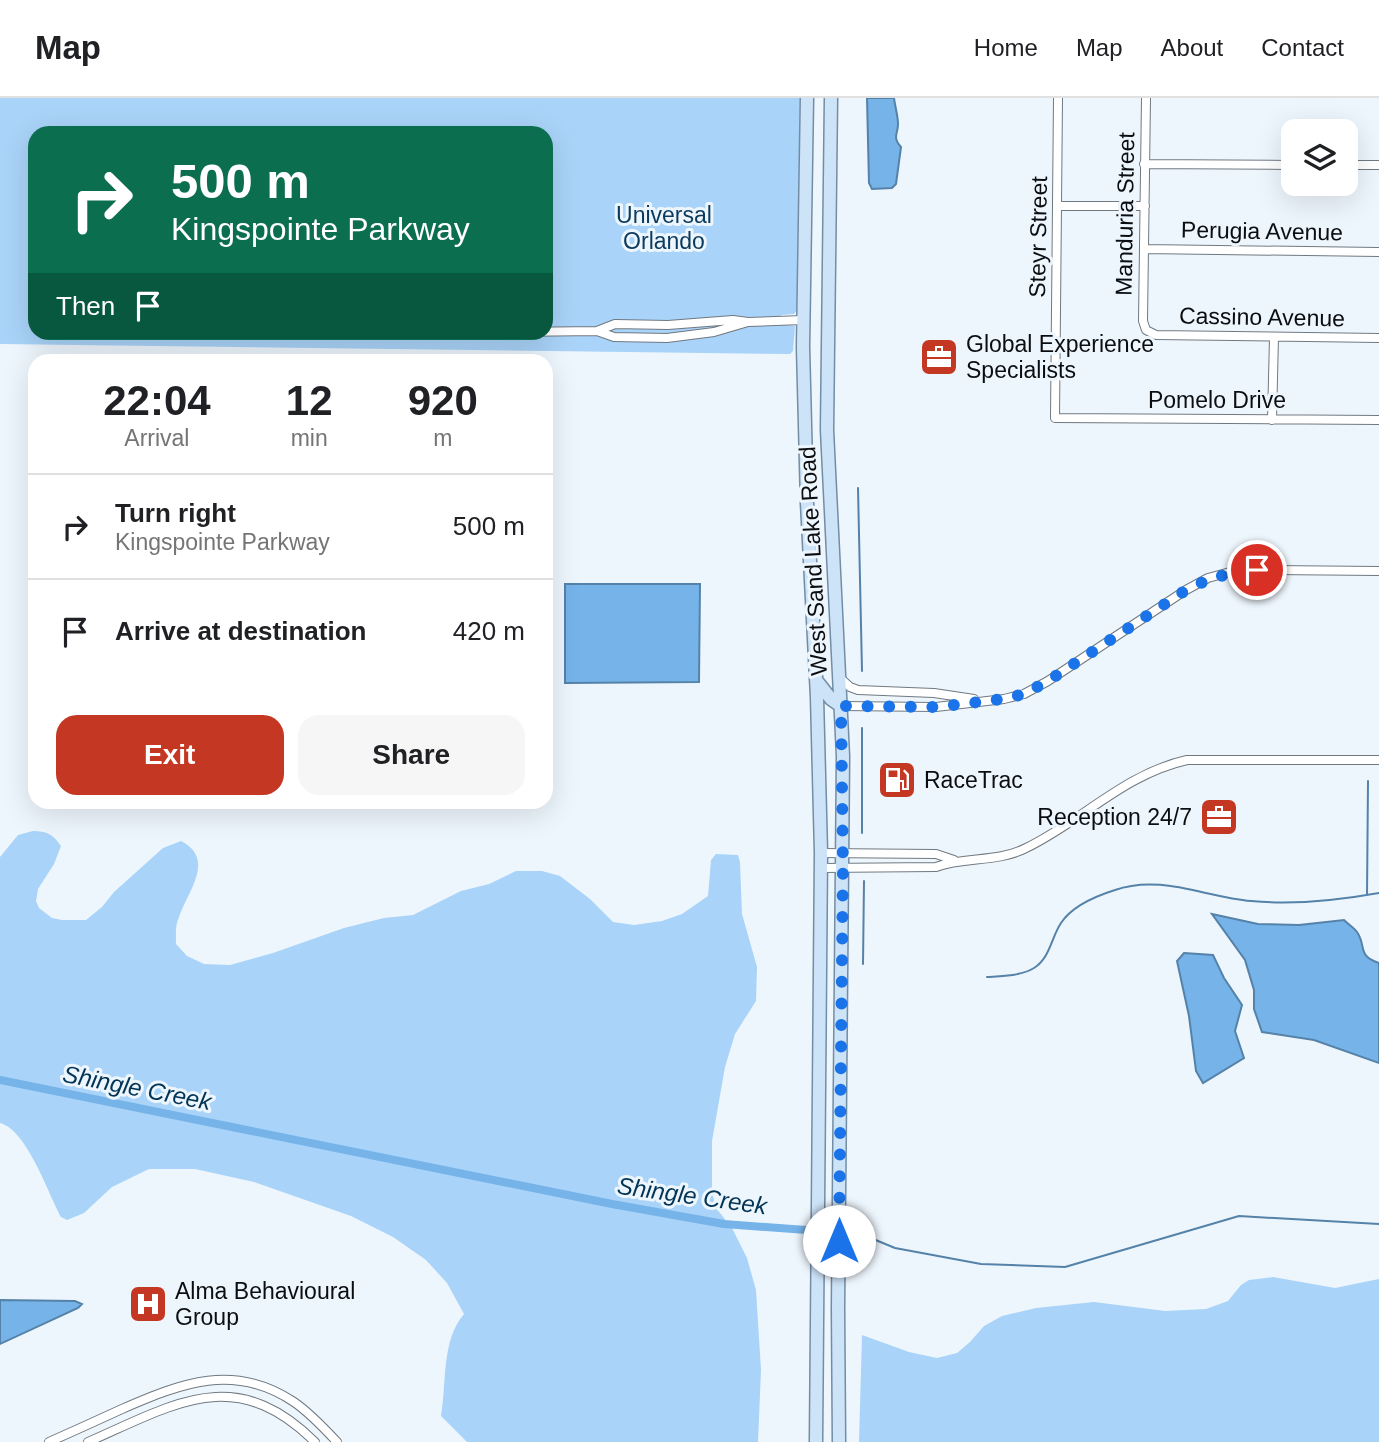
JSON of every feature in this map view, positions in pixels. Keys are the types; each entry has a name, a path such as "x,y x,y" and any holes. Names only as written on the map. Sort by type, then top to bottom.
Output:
{"main road":[{"name":"West Sand Lake Road","path":"807,98 803,320 807,516 816,680 821,853 816,1442"},
{"name":"West Sand Lake Road","path":"831,98 827,430 840,678 843,867 838,1264 839,1442"},
{"path":"816,680 831,699 841,706"}],"street":[{"name":"Steyr Street","path":"1055,418 1058,98"},
{"name":"Manduria Street","path":"1146,98 1143,321 1146,330"},
{"path":"1144,164 1281,165"},
{"path":"1358,165 1379,166"},
{"path":"1057,206 1144,206"},
{"name":"Perugia Avenue","path":"1144,249 1379,251"},
{"path":"597,331 615,324 668,325 733,320 803,320"},
{"path":"553,332 597,331 614,337 693,336 748,322"},
{"name":"Cassino Avenue","path":"1146,330 1156,335 1379,338"},
{"path":"1272,420 1273,337"},
{"name":"Pomelo Drive","path":"1055,418 1379,420"},
{"path":"841,706 936,707 1024,694 1186,590 1208,578 1230,572 1379,571"},
{"path":"840,678 858,690 934,693 981,700"},
{"path":"821,868 936,867 954,860 1002,857 1023,850 1140,775 1186,760 1379,760"},
{"path":"821,853 936,854 954,860"},
{"path":"906,854 906,868"},
{"path":"49,1442 178,1386 212,1379 246,1382 271,1390 304,1410 337,1442"},
{"path":"88,1442 182,1401 224,1396 243,1398 285,1415 315,1442"}],"green space":[{"name":"Universal Orlando","path":"0,98 801,98 799,305 794,314 781,315 781,324 795,326 793,351 790,354 0,344"},
{"path":"33,831 49,834 61,846 54,864 38,889 36,901 39,908 52,918 62,920 86,920 163,848 181,841 191,848 197,857 198,866 193,886 178,920 176,944 187,956 204,964 230,965 344,928 384,918 413,915 461,891 489,884 516,871 542,871 560,876 590,899 613,922 634,925 662,921 682,914 708,896 711,860 716,854 738,855 742,914 757,967 756,1001 735,1034 725,1067 712,1141 712,1192 716,1208 732,1228 747,1258 756,1290 761,1370 758,1442 467,1442 441,1416 448,1349 464,1314 447,1283 426,1260 393,1237 351,1216 254,1182 195,1169 149,1169 112,1187 84,1213 67,1220 61,1217 28,1149 10,1128 0,1123 0,857 18,835"},
{"path":"1273,1277 1335,1288 1379,1279 1379,1442 859,1442 862,1335 909,1352 937,1358 957,1353 984,1326 1002,1316 1036,1308 1094,1302 1165,1311 1206,1309 1228,1301 1241,1285 1249,1280"}],"shaded area":[{"path":"867,98 894,98 898,121 896,138 901,147 896,184 892,188 872,189 869,183"},
{"path":"565,584 700,584 699,682 565,683"},
{"path":"1212,914 1258,924 1299,925 1344,920 1353,928 1360,937 1367,957 1379,963 1379,1063 1314,1040 1262,1032 1254,1009 1254,990 1245,960"},
{"path":"1184,953 1213,955 1242,1005 1235,1031 1244,1058 1203,1083 1196,1071 1189,1016 1177,961"},
{"path":"0,1300 75,1301 82,1304 0,1344"}],"waterway":[{"path":"858,488 862,671"},
{"path":"862,728 862,833"},
{"path":"1367,895 1368,781"},
{"path":"863,964 864,881"},
{"path":"987,977 1017,974 1034,968 1044,959 1061,923 1071,912 1100,895 1132,886 1166,885 1234,899 1266,902 1315,901 1379,893"},
{"name":"Shingle Creek","path":"0,1080 612,1204 724,1224 861,1234"},
{"name":"Shingle Creek","path":"861,1234 895,1248 981,1264 1065,1267 1239,1216 1379,1224"}],"place":[{"name":"Global Experience Specialists","path":"939,357"},
{"name":"RaceTrac","path":"897,780"},
{"name":"Reception 24/7","path":"1219,817"},
{"name":"Alma Behavioural Group","path":"148,1304"}],"route":[{"path":"839,1241 843,867 841,706 936,707 1024,694 1208,578 1230,572 1257,570"}]}
